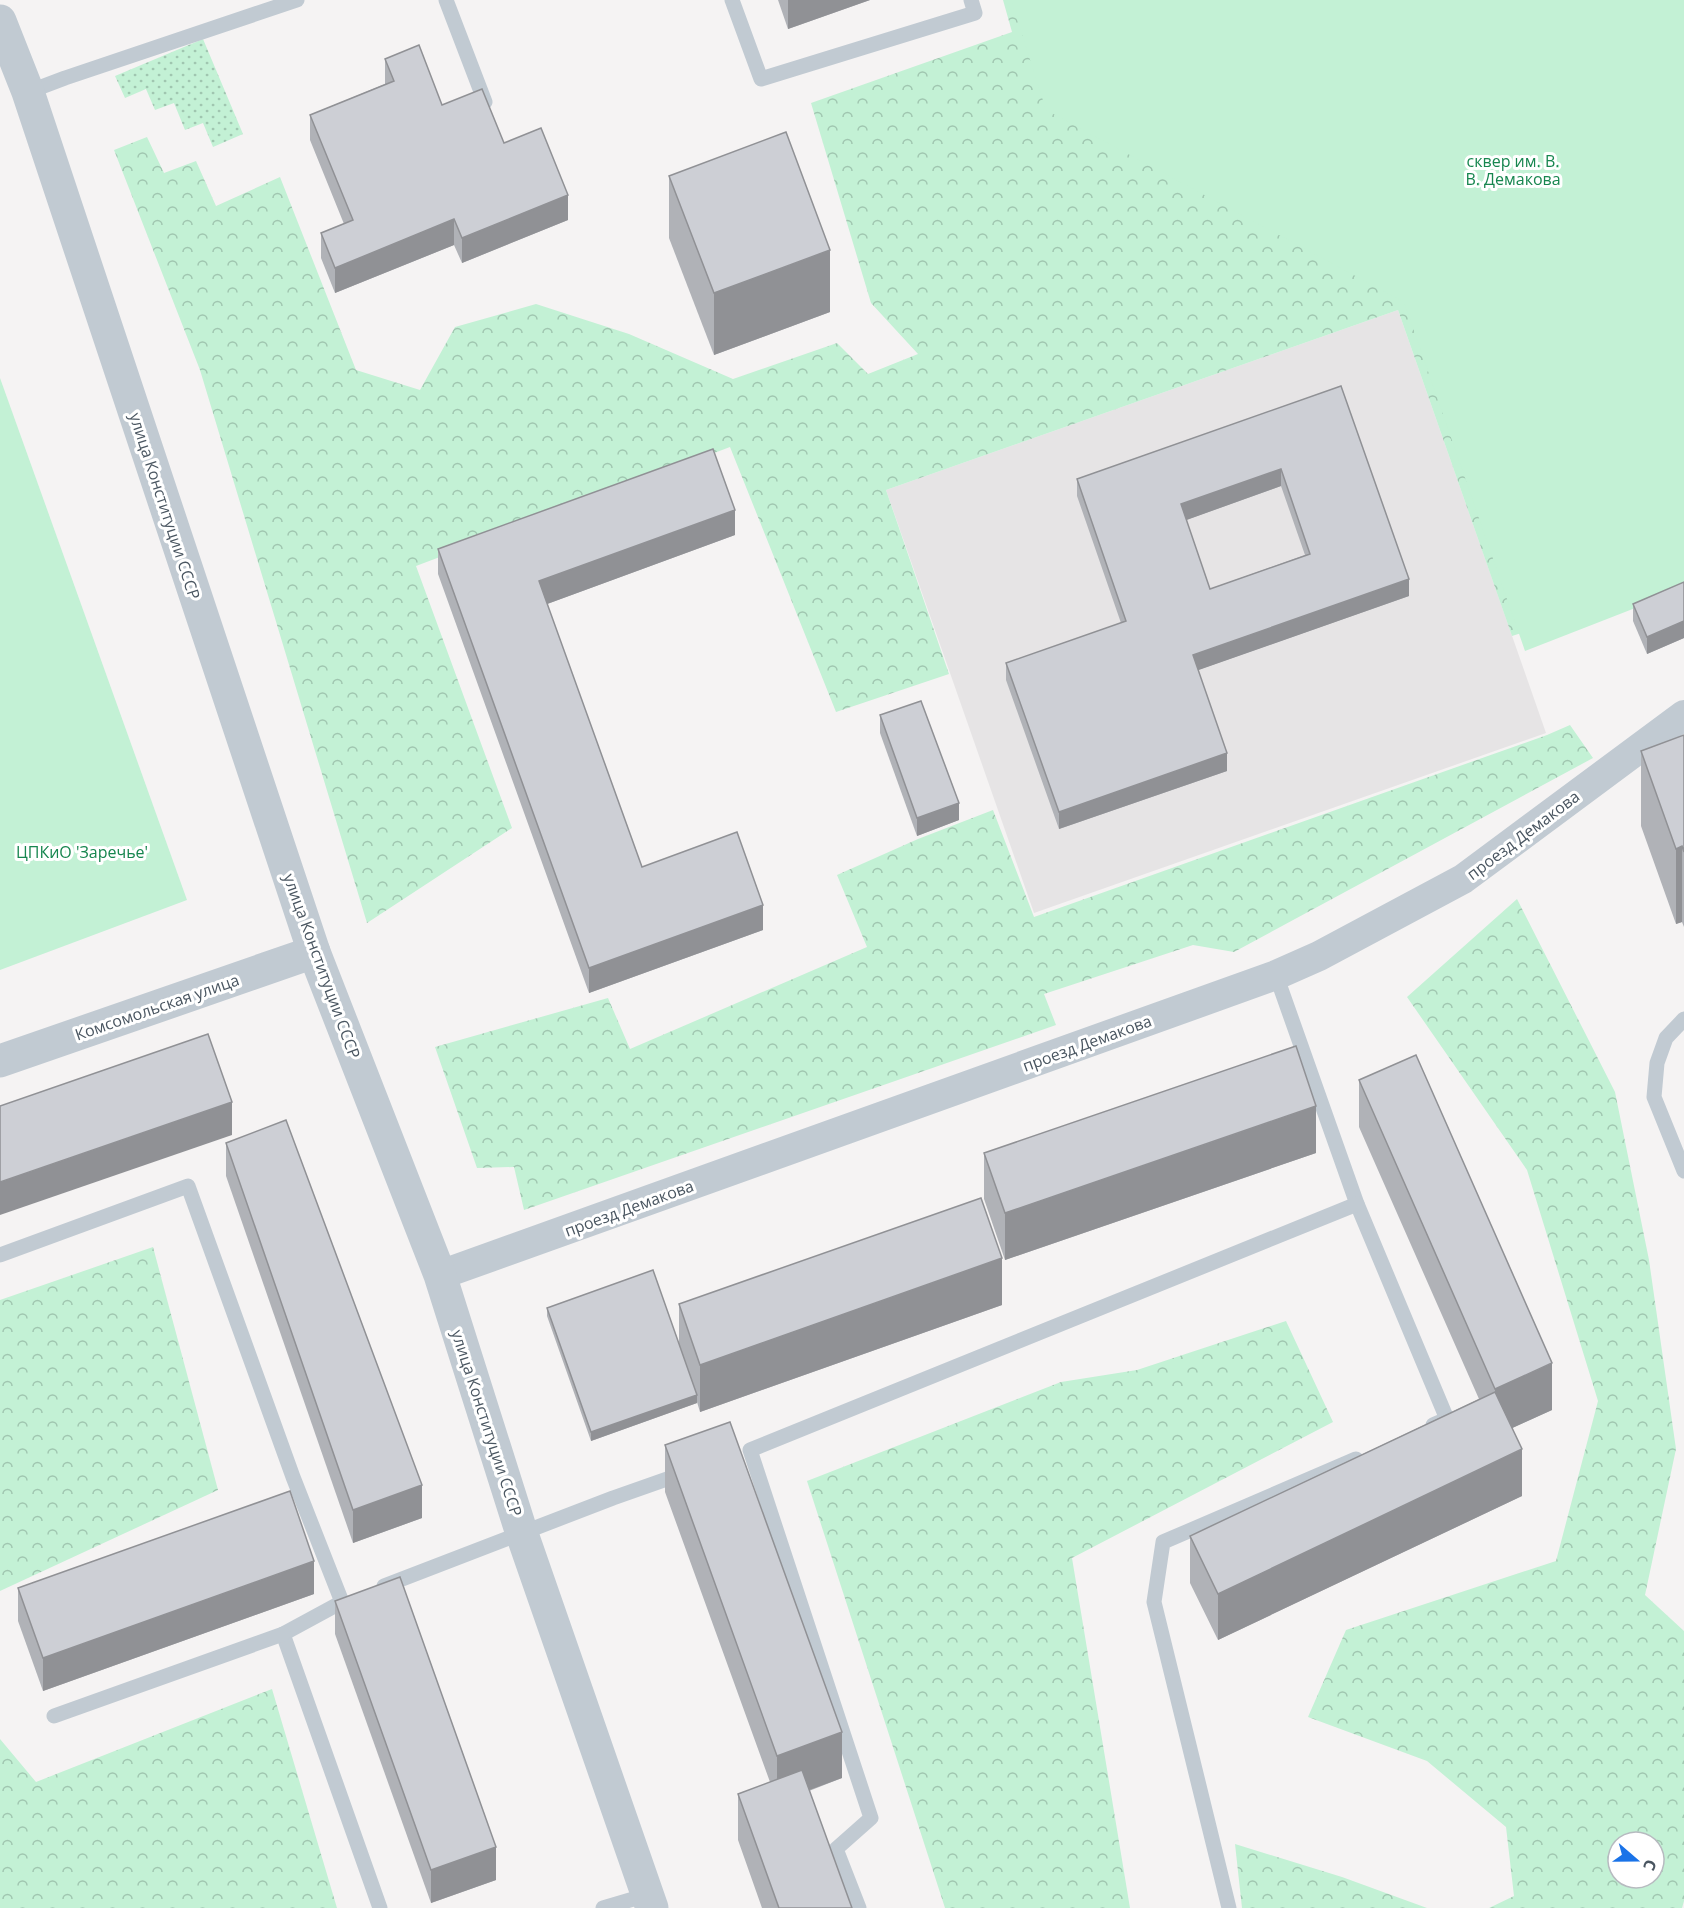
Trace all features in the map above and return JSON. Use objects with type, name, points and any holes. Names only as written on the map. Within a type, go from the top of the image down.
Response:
[{"type":"street","name":"улица Конституции СССР","points":[[0,21],[28,92],[314,952],[440,1275],[522,1534],[649,1902]]},
{"type":"street","name":"проезд Демакова","points":[[440,1275],[1276,975],[1319,956],[1463,879],[1684,715]]},
{"type":"street","name":"Комсомольская улица","points":[[0,1061],[314,952]]},
{"type":"lane","points":[[28,92],[297,0]]},
{"type":"lane","points":[[446,0],[485,102]]},
{"type":"lane","points":[[732,0],[761,79],[975,13],[970,0]]},
{"type":"lane","points":[[1276,975],[1357,1204],[1447,1419],[1414,1433]]},
{"type":"lane","points":[[1684,1019],[1666,1038],[1657,1063],[1654,1097],[1684,1171]]},
{"type":"lane","points":[[0,1255],[188,1186],[293,1477],[347,1600],[283,1634],[54,1716]]},
{"type":"lane","points":[[859,1908],[836,1849],[871,1818],[745,1452],[1357,1204]]},
{"type":"lane","points":[[1229,1908],[1154,1602],[1163,1542],[1371,1452]]},
{"type":"lane","points":[[375,1590],[697,1468]]},
{"type":"lane","points":[[283,1634],[380,1908]]},
{"type":"lane","points":[[603,1908],[649,1902]]},
{"type":"shaded area","points":[[1398,310],[1546,733],[1034,913],[886,490]]},
{"type":"green space","points":[[1003,0],[1684,0],[1684,581],[1512,636],[1398,310],[886,490],[949,674],[836,712],[730,447],[416,566],[512,828],[367,923],[200,370],[114,150],[147,137],[164,173],[196,161],[216,206],[280,177],[356,370],[420,390],[455,327],[536,304],[629,334],[733,379],[837,343],[868,374],[918,354],[871,303],[811,103],[1012,32]]},
{"type":"green space","name":"сквер им. В. В. Демакова","points":[[1011,0],[1684,0],[1684,589],[1525,651],[1404,302],[1046,110]]},
{"type":"green space","points":[[203,39],[243,134],[213,147],[203,123],[185,130],[174,103],[155,110],[146,89],[125,98],[115,76]]},
{"type":"green space","name":"ЦПКиО 'Заречье'","points":[[0,378],[187,900],[0,970]]},
{"type":"green space","points":[[1570,725],[1593,758],[1234,952],[1193,945],[1044,994],[1056,1025],[524,1210],[514,1167],[477,1168],[435,1047],[608,998],[630,1049],[867,947],[837,875],[918,839],[993,810],[1034,917]]},
{"type":"green space","points":[[1517,899],[1615,1092],[1649,1260],[1676,1449],[1645,1595],[1684,1631],[1684,1901],[1682,1908],[1489,1908],[1514,1896],[1506,1827],[1427,1761],[1308,1717],[1346,1630],[1556,1561],[1598,1401],[1527,1170],[1407,997]]},
{"type":"green space","points":[[153,1247],[218,1490],[0,1591],[0,1300]]},
{"type":"green space","points":[[1286,1321],[1333,1422],[1072,1558],[1130,1908],[945,1908],[807,1481],[1061,1382],[1137,1370]]},
{"type":"green space","points":[[272,1689],[337,1908],[0,1908],[0,1739],[36,1782]]},
{"type":"green space","points":[[1235,1844],[1342,1877],[1427,1908],[1242,1908]]},
{"type":"building","points":[[419,45],[442,105],[482,89],[504,143],[541,128],[568,195],[462,238],[454,219],[335,268],[321,233],[353,220],[310,115],[394,81],[385,59]]},
{"type":"building","points":[[786,132],[830,250],[714,293],[669,176]]},
{"type":"building","points":[[1341,386],[1409,579],[1193,655],[1227,753],[1059,812],[1006,663],[1126,621],[1077,479]],"holes":[[[1281,469],[1310,554],[1210,589],[1181,504]]]},
{"type":"building","points":[[713,449],[735,510],[539,581],[642,867],[737,832],[763,905],[589,968],[438,549]]},
{"type":"building","points":[[1684,582],[1684,621],[1647,637],[1633,604]]},
{"type":"building","points":[[921,701],[959,803],[917,818],[880,715]]},
{"type":"building","points":[[1684,735],[1684,852],[1682,846],[1676,849],[1641,751]]},
{"type":"building","points":[[208,1034],[232,1102],[0,1182],[0,1106]]},
{"type":"building","points":[[1296,1046],[1316,1106],[1005,1213],[984,1153]]},
{"type":"building","points":[[1416,1055],[1552,1363],[1495,1389],[1359,1080]]},
{"type":"building","points":[[286,1120],[422,1485],[353,1510],[226,1143]]},
{"type":"building","points":[[981,1198],[1002,1258],[700,1365],[679,1304]]},
{"type":"building","points":[[653,1270],[697,1395],[591,1432],[547,1308]]},
{"type":"building","points":[[1495,1392],[1522,1449],[1218,1594],[1190,1536]]},
{"type":"building","points":[[730,1422],[842,1732],[777,1756],[665,1445]]},
{"type":"building","points":[[290,1491],[314,1561],[43,1658],[18,1588]]},
{"type":"building","points":[[400,1577],[496,1847],[431,1870],[335,1601]]},
{"type":"building","points":[[802,1770],[852,1908],[779,1908],[738,1794]]}]
